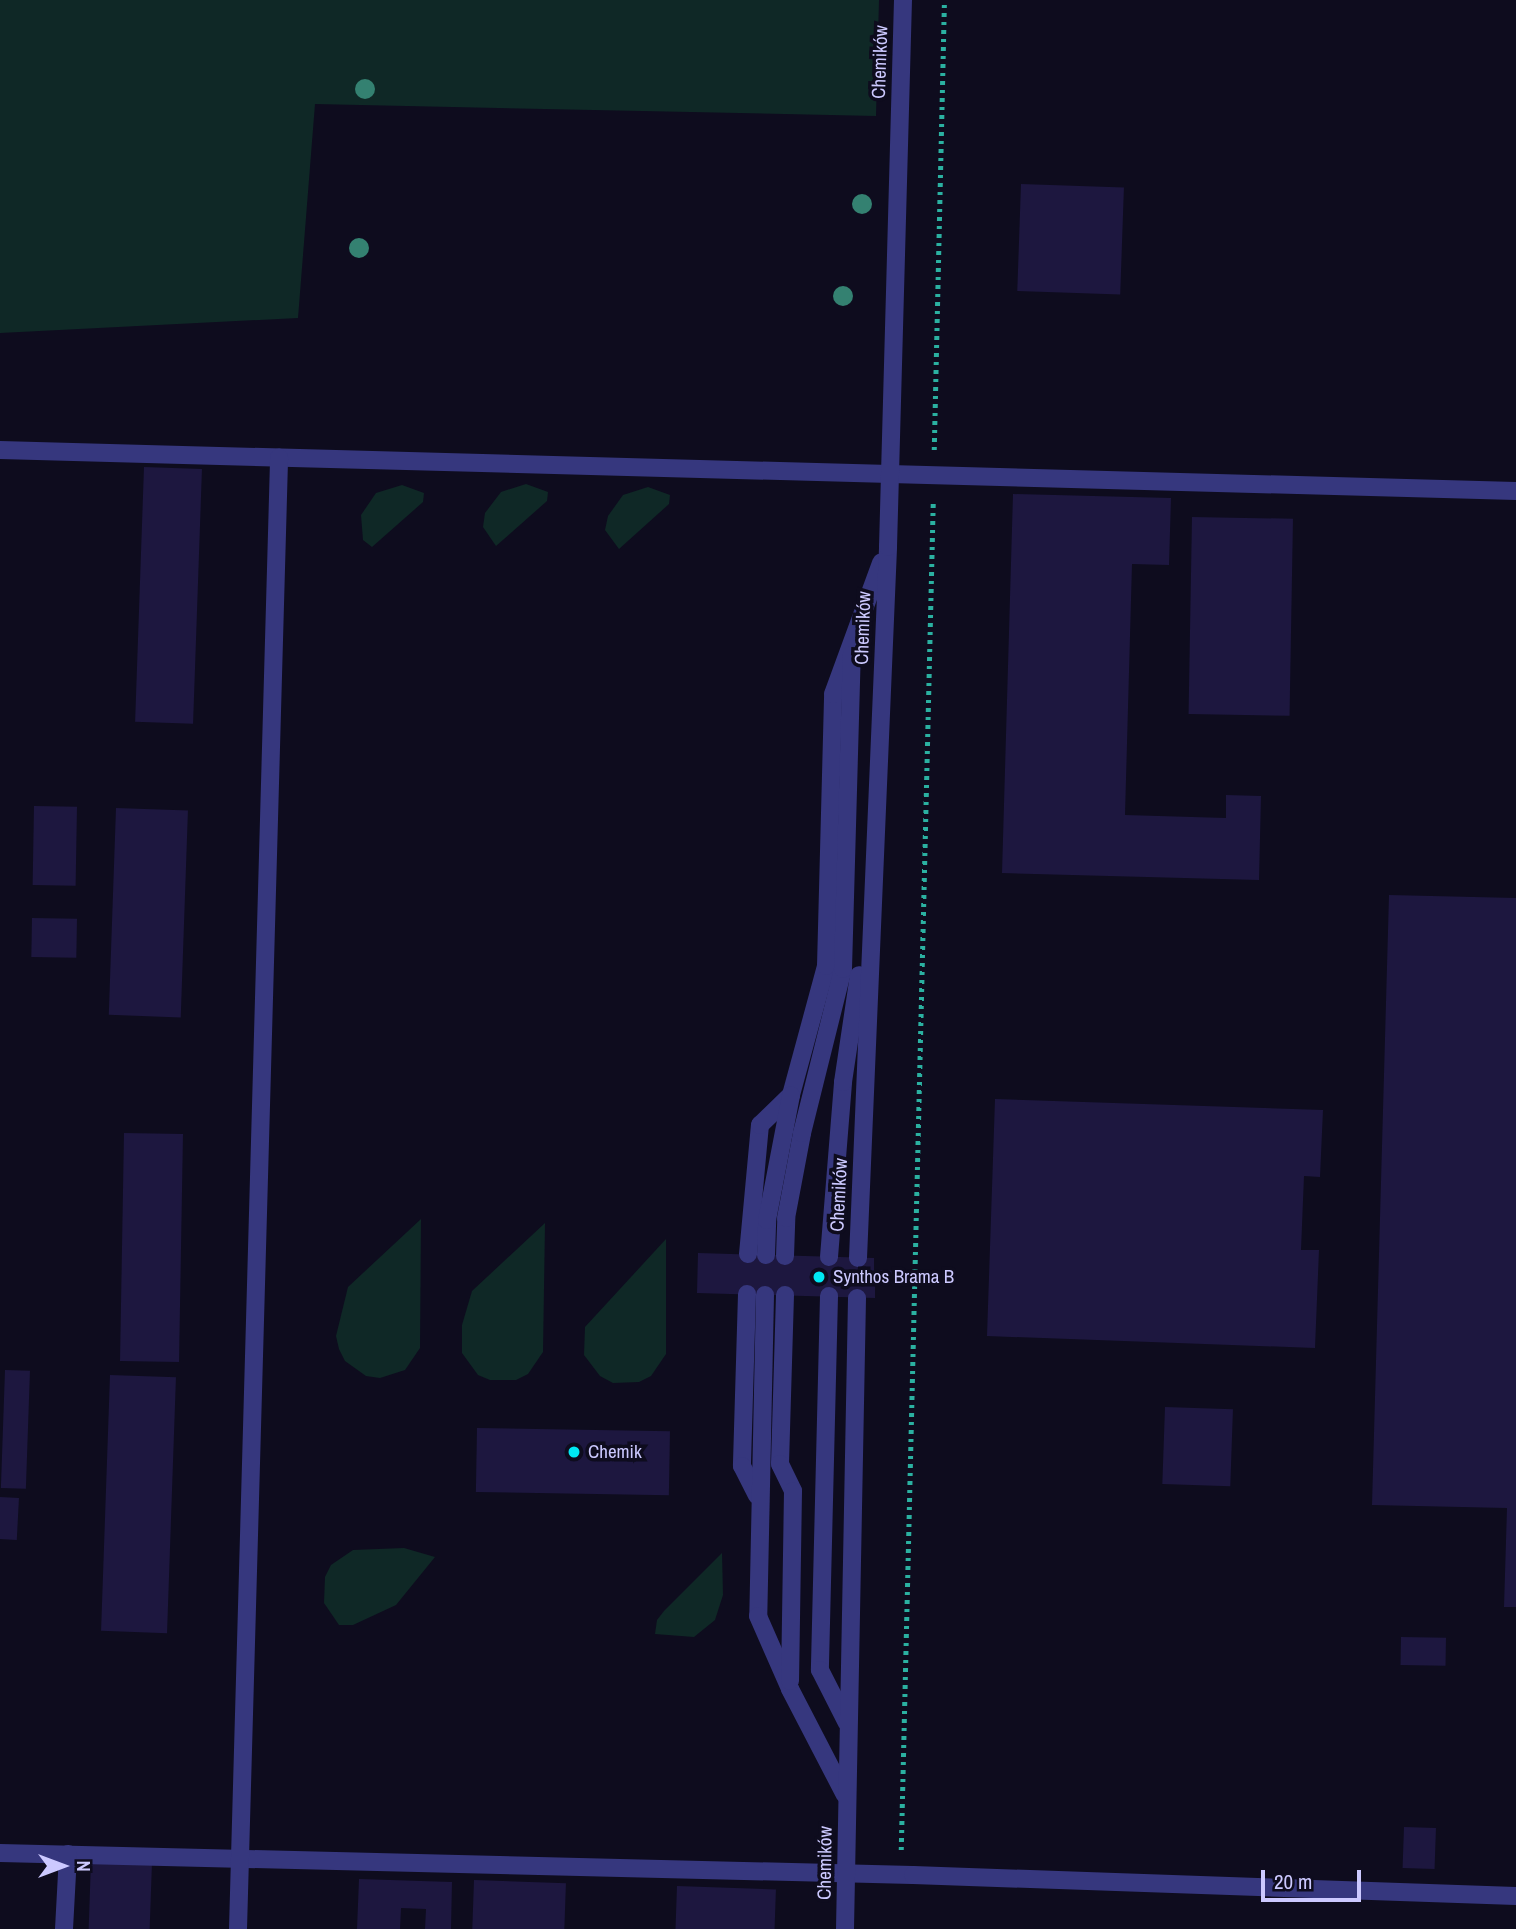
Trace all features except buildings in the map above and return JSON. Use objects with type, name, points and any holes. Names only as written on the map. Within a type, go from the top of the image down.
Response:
[{"type":"lane","name":"Chemików","points":[[858,1258],[888,547],[903,0]]},
{"type":"lane","points":[[0,450],[1516,491]]},
{"type":"lane","points":[[238,1929],[279,458]]},
{"type":"lane","points":[[791,1094],[760,1125],[757,1255],[767,1220],[791,1094],[826,967],[832,694],[888,547]]},
{"type":"lane","points":[[785,1256],[802,1133],[843,969],[852,641]]},
{"type":"lane","points":[[829,1257],[842,1095],[859,983],[870,709],[882,678]]},
{"type":"lane","name":"Chemików","points":[[756,1294],[758,1616],[790,1689],[847,1798]]},
{"type":"lane","points":[[785,1295],[780,1464],[793,1491],[790,1689]]},
{"type":"lane","points":[[829,1296],[820,1670],[849,1727]]},
{"type":"lane","name":"Chemików","points":[[845,1929],[857,1297]]},
{"type":"lane","points":[[0,1853],[900,1875],[1516,1896]]},
{"type":"lane","points":[[64,1929],[68,1854]]},
{"type":"path","points":[[900,1875],[944,0]]},
{"type":"green space","points":[[0,0],[879,0],[876,116],[315,104],[298,318],[0,333]]},
{"type":"green space","points":[[526,484],[548,492],[547,501],[496,546],[483,527],[485,513],[501,492]]},
{"type":"green space","points":[[402,485],[424,493],[423,502],[372,547],[363,540],[361,515],[376,493]]},
{"type":"green space","points":[[648,487],[670,495],[669,504],[619,549],[605,530],[608,516],[623,495]]},
{"type":"green space","points":[[421,1219],[420,1348],[405,1370],[380,1378],[366,1376],[345,1361],[336,1336],[348,1287]]},
{"type":"green space","points":[[545,1223],[543,1352],[528,1374],[516,1380],[490,1380],[478,1375],[462,1353],[462,1325],[472,1291]]},
{"type":"green space","points":[[666,1239],[666,1354],[651,1376],[639,1382],[613,1383],[600,1376],[584,1355],[585,1327]]},
{"type":"green space","points":[[404,1548],[435,1557],[396,1605],[353,1625],[339,1625],[324,1603],[325,1577],[331,1565],[353,1550]]},
{"type":"green space","points":[[722,1553],[723,1595],[715,1620],[694,1637],[655,1634],[657,1620],[664,1611]]},
{"type":"place","name":"Synthos Brama B","points":[[819,1277]]},
{"type":"place","name":"Chemik","points":[[574,1452]]}]
